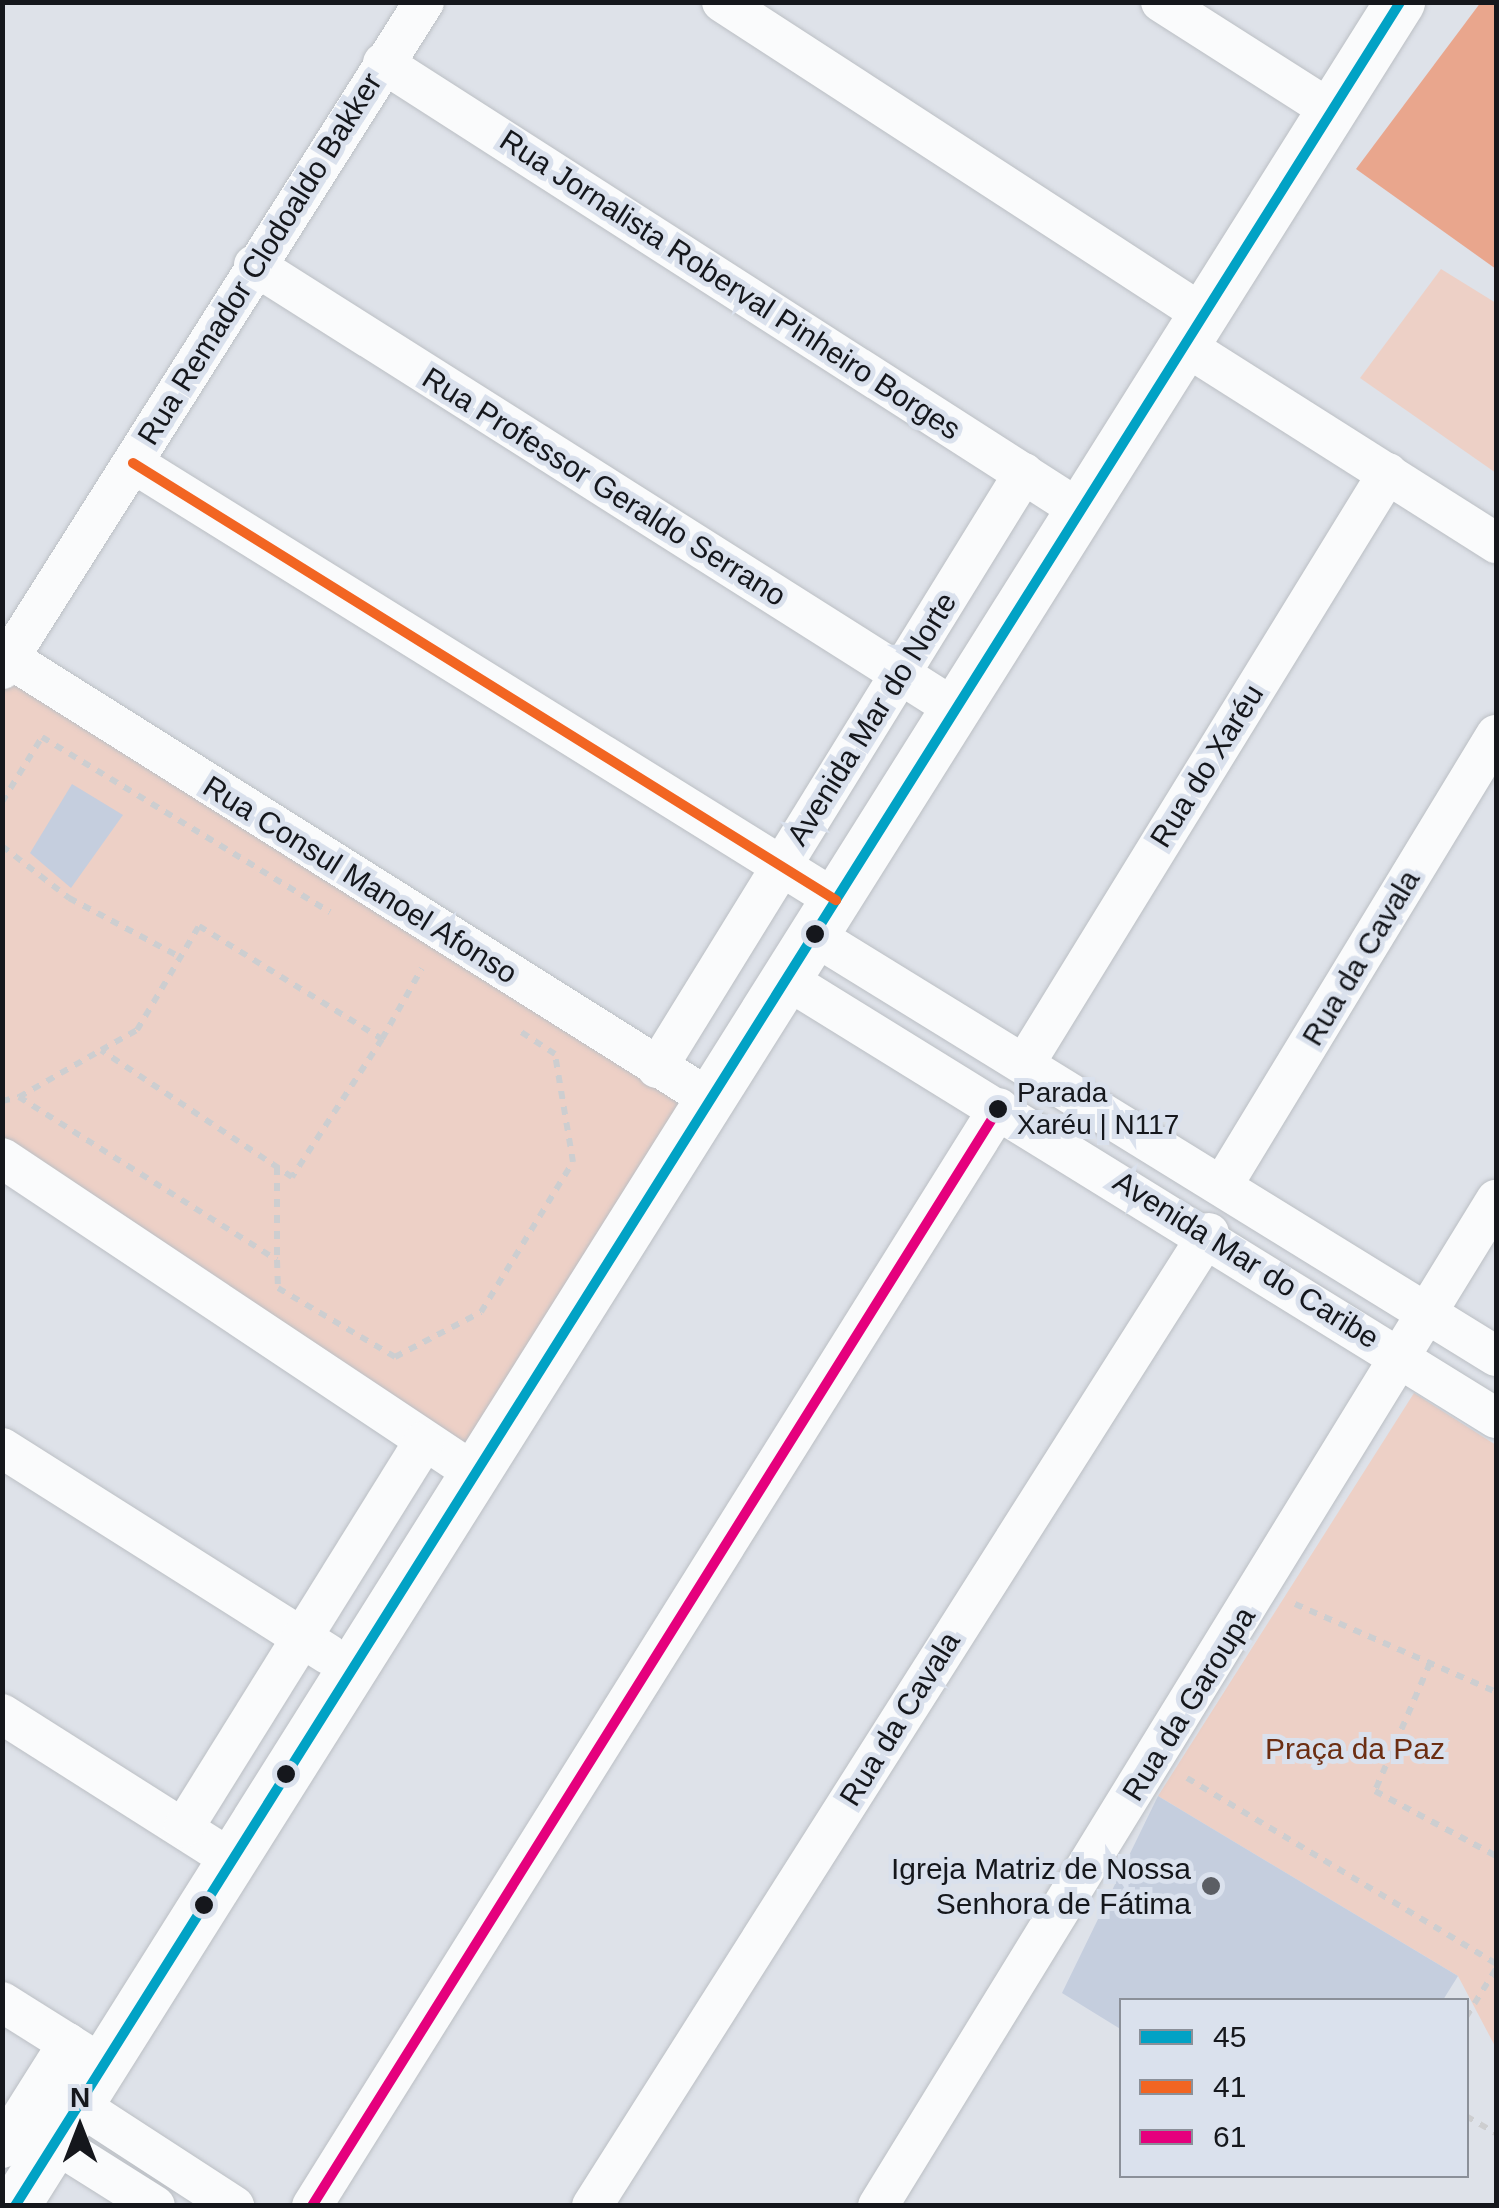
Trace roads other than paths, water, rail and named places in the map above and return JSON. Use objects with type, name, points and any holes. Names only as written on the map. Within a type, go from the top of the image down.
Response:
[{"type":"street","name":"Rua Remador Clodoaldo Bakker","points":[[6,663],[254,265],[424,2]]},
{"type":"street","points":[[722,2],[1194,330],[1388,472],[1496,543]]},
{"type":"street","points":[[1160,2],[1332,111]]},
{"type":"street","points":[[15,2206],[77,2090],[356,1673],[789,981],[1077,508],[1400,2]]},
{"type":"street","name":"Rua Jornalista Roberval Pinheiro Borges","points":[[383,62],[1077,508]]},
{"type":"street","name":"Rua Professor Geraldo Serrano","points":[[254,265],[954,708]]},
{"type":"street","name":"Avenida Mar do Caribe","points":[[132,462],[782,866],[826,918],[1027,1060],[1225,1181],[1496,1356]]},
{"type":"street","name":"Rua do Xaréu","points":[[1027,1060],[1388,472]]},
{"type":"street","name":"Avenida Mar do Norte","points":[[657,1068],[1024,473]]},
{"type":"street","name":"Rua Consul Manoel Afonso","points":[[6,663],[712,1101]]},
{"type":"street","name":"Rua da Cavala","points":[[1225,1181],[1496,735]]},
{"type":"street","name":"Avenida Mar do Caribe","points":[[789,981],[1209,1233],[1496,1418]]},
{"type":"street","points":[[312,2206],[999,1108]]},
{"type":"street","points":[[2,1158],[479,1476]]},
{"type":"street","name":"Rua da Garoupa","points":[[878,2206],[1403,1360],[1496,1200]]},
{"type":"street","name":"Rua da Cavala","points":[[592,2206],[1209,1233]]},
{"type":"street","points":[[184,1827],[424,1442]]},
{"type":"street","points":[[2,1448],[356,1673]]},
{"type":"street","points":[[2,1714],[232,1860]]},
{"type":"street","points":[[2,2002],[77,2090],[155,2206]]},
{"type":"street","points":[[2,2148],[77,2090]]},
{"type":"street","points":[[77,2090],[234,2206]]},
{"type":"place","name":"Parada Xaréu | N117","points":[[998,1109]]},
{"type":"place","name":"Igreja Matriz de Nossa Senhora de Fátima","points":[[1211,1886]]},
{"type":"park label","name":"Praça da Paz","points":[[1355,1749]]}]
